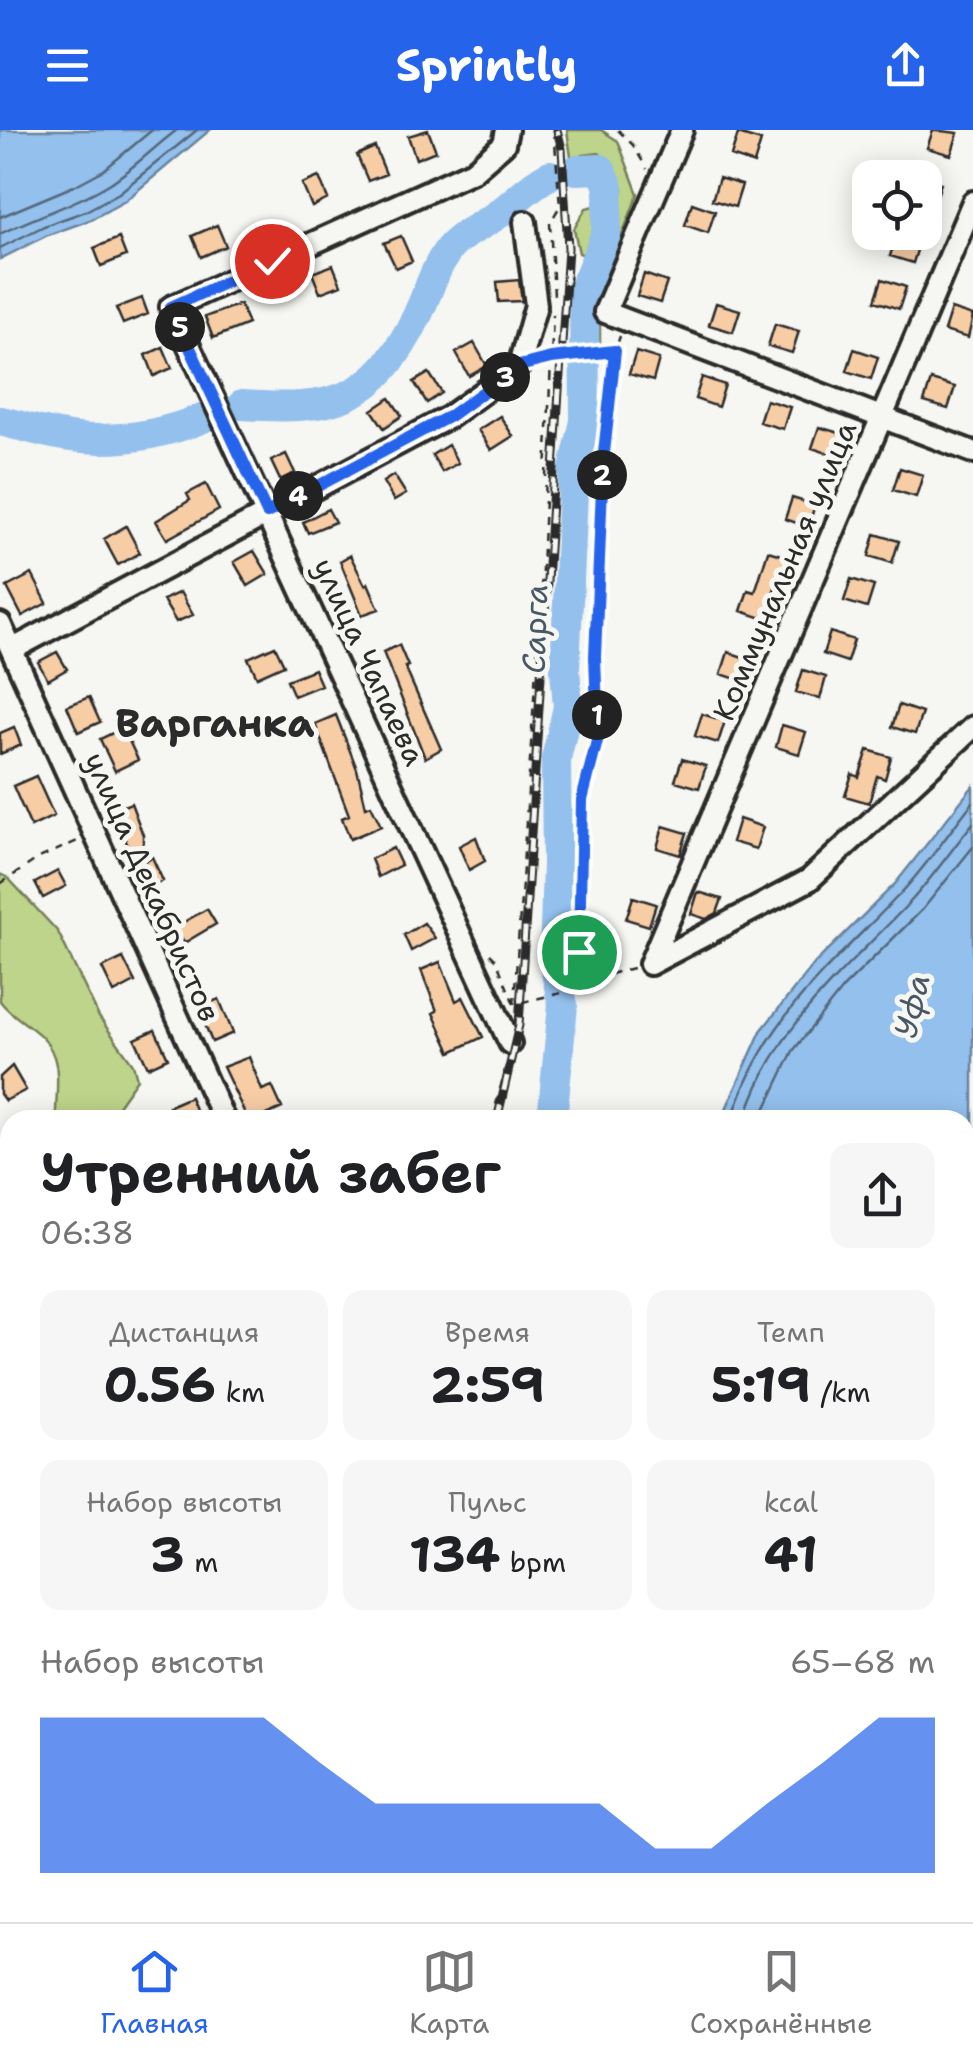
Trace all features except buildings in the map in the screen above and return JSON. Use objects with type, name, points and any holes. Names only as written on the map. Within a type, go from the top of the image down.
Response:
[{"type":"street","points":[[682,130],[605,312],[973,452]]},
{"type":"street","name":"улица Чапаева","points":[[505,137],[473,170],[171,307],[510,1043]]},
{"type":"street","name":"Коммунальная улица","points":[[650,964],[973,202]]},
{"type":"street","points":[[13,649],[450,416],[519,366],[536,305],[525,222]]},
{"type":"street","name":"улица Декабристов","points":[[0,624],[219,1110]]},
{"type":"street","points":[[650,964],[809,880],[973,727]]},
{"type":"path","points":[[514,1004],[540,610],[555,288],[550,223],[560,206],[554,130]]},
{"type":"path","points":[[618,130],[634,145],[658,188]]},
{"type":"path","points":[[586,980],[579,952],[582,800],[598,737],[595,657],[603,462],[615,351],[626,320]]},
{"type":"path","points":[[519,366],[615,351]]},
{"type":"path","points":[[0,884],[39,858],[95,834]]},
{"type":"path","points":[[485,949],[496,960],[514,1004]]},
{"type":"path","points":[[514,1004],[570,992],[586,980],[650,964]]},
{"type":"path","points":[[494,1110],[510,1043]]},
{"type":"green space","points":[[567,130],[601,130],[618,141],[638,194],[600,292],[600,343],[583,349],[576,344],[585,327],[579,312],[580,296],[594,279],[597,264],[596,259],[579,253],[574,229],[586,208],[599,205],[602,200],[600,175],[608,178],[615,198],[620,198],[623,189],[599,153],[571,157]]},
{"type":"green space","points":[[0,874],[58,932],[99,1017],[133,1064],[137,1079],[115,1110],[56,1110],[56,1066],[49,1046],[0,1001]]},
{"type":"water","points":[[0,130],[210,130],[125,201],[0,259]]},
{"type":"water","name":"Уфа","points":[[973,786],[973,1110],[725,1110],[761,1031],[815,963],[895,884]]},
{"type":"waterway","name":"Сарга","points":[[553,1110],[563,1005],[554,963],[556,759],[568,707],[565,669],[574,469],[585,421],[584,288],[606,234],[609,187],[601,169],[576,170]]},
{"type":"waterway","name":"Сарга","points":[[242,405],[301,406],[326,402],[367,384],[401,345],[451,247],[550,175]]},
{"type":"waterway","name":"Сарга","points":[[0,421],[61,436],[104,439],[155,433],[203,418]]},
{"type":"railway","points":[[499,1110],[519,1025],[568,248],[562,149],[557,130]]},
{"type":"district","name":"Варганка","points":[[215,723]]},
{"type":"route","points":[[272,261],[171,307],[267,513],[450,416],[519,366],[615,351],[603,462],[595,657],[598,737],[582,800],[579,952]]}]
